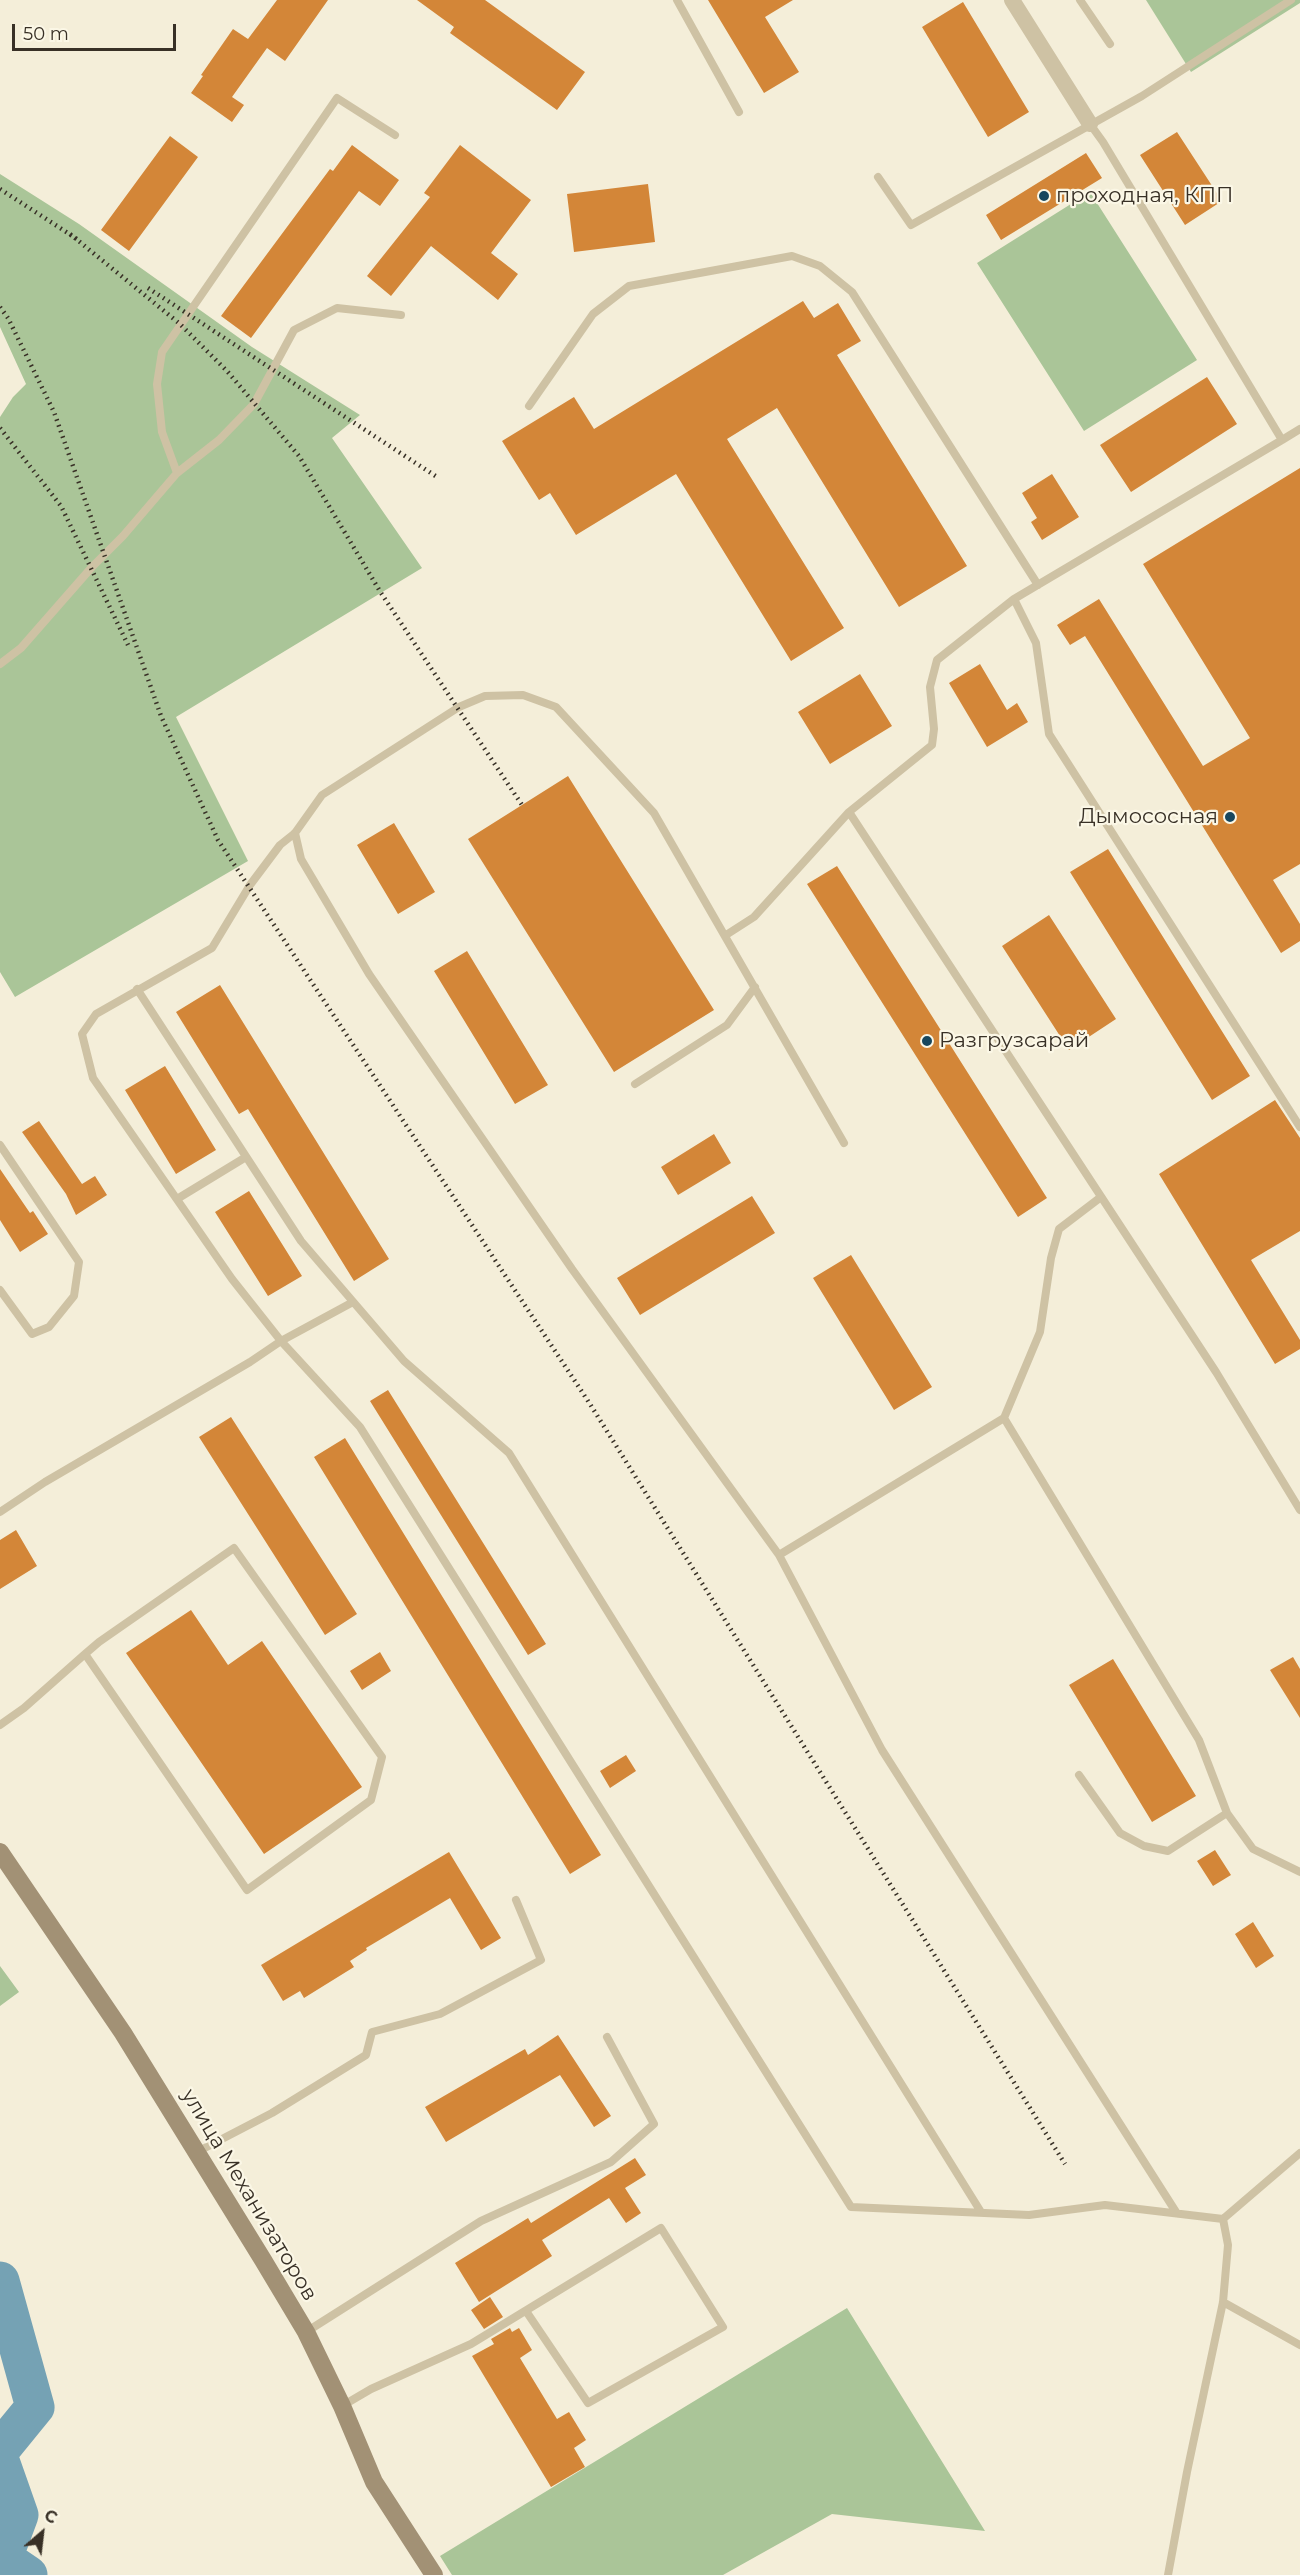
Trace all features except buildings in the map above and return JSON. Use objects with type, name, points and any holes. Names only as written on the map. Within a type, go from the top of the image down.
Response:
[{"type":"street","points":[[1011,0],[1090,124]]},
{"type":"street","name":"улица Механизаторов","points":[[0,1852],[123,2033],[306,2332],[342,2406],[374,2482],[434,2575]]},
{"type":"lane","points":[[677,0],[739,112]]},
{"type":"lane","points":[[1080,0],[1110,44]]},
{"type":"lane","points":[[878,177],[911,225],[1142,96],[1291,0]]},
{"type":"lane","points":[[177,473],[162,432],[157,384],[162,352],[337,98],[395,135]]},
{"type":"lane","points":[[1090,124],[1282,440]]},
{"type":"lane","points":[[529,406],[593,314],[629,286],[792,256],[820,266],[852,292],[1038,585]]},
{"type":"lane","points":[[0,664],[21,648],[177,473],[219,440],[254,404],[294,330],[337,308],[400,315]]},
{"type":"lane","points":[[726,935],[754,917],[849,812],[932,745],[934,729],[930,687],[937,660],[1014,599],[1300,429]]},
{"type":"lane","points":[[1014,599],[1036,643],[1048,734],[1300,1127]]},
{"type":"lane","points":[[844,1143],[654,813],[556,707],[523,695],[484,696],[459,707],[322,795],[295,833],[280,845],[250,885],[212,948],[96,1014],[82,1034],[93,1078],[232,1279],[281,1341],[360,1427],[850,2207],[1029,2215],[1105,2205],[1223,2219],[1300,2153]]},
{"type":"lane","points":[[849,812],[1216,1372],[1300,1510]]},
{"type":"lane","points":[[295,833],[301,859],[369,974],[572,1269],[779,1555],[882,1750],[1176,2212]]},
{"type":"lane","points":[[635,1084],[727,1025],[755,987]]},
{"type":"lane","points":[[137,989],[301,1241],[405,1361],[509,1453],[981,2212]]},
{"type":"lane","points":[[0,1145],[79,1262],[74,1296],[49,1327],[32,1335],[0,1290]]},
{"type":"lane","points":[[177,1199],[246,1157]]},
{"type":"lane","points":[[779,1555],[1004,1418],[1040,1332],[1051,1258],[1059,1229],[1101,1197]]},
{"type":"lane","points":[[0,1512],[45,1482],[250,1362],[281,1341],[353,1302]]},
{"type":"lane","points":[[1004,1418],[1200,1740],[1227,1813],[1253,1849],[1300,1872]]},
{"type":"lane","points":[[0,1725],[24,1708],[85,1654],[234,1548],[382,1757],[371,1800],[247,1890],[85,1654]]},
{"type":"lane","points":[[1079,1775],[1120,1833],[1144,1846],[1168,1851],[1227,1813]]},
{"type":"lane","points":[[196,2152],[272,2113],[366,2055],[372,2032],[440,2014],[542,1960],[516,1900]]},
{"type":"lane","points":[[306,2332],[481,2221],[611,2163],[654,2124],[607,2037]]},
{"type":"lane","points":[[1168,2575],[1223,2302],[1228,2245],[1223,2219]]},
{"type":"lane","points":[[342,2406],[371,2389],[471,2344],[662,2228],[723,2327],[588,2403],[526,2311]]},
{"type":"lane","points":[[1223,2302],[1300,2345]]},
{"type":"green space","points":[[1146,0],[1300,0],[1300,3],[1191,72]]},
{"type":"green space","points":[[0,174],[79,224],[252,347],[360,415],[332,438],[422,568],[176,717],[248,861],[15,997],[0,972],[0,417],[13,397],[26,384],[0,327]]},
{"type":"green space","points":[[1090,192],[1197,360],[1084,431],[977,263]]},
{"type":"green space","points":[[0,1966],[19,1992],[0,2006]]},
{"type":"green space","points":[[847,2308],[985,2531],[832,2514],[723,2575],[452,2575],[440,2556]]},
{"type":"waterway","points":[[0,2281],[35,2407],[0,2450]]},
{"type":"waterway","points":[[0,2461],[19,2515],[3,2558],[28,2575]]},
{"type":"railway","points":[[0,189],[77,239]]},
{"type":"railway","points":[[70,234],[180,324],[227,371],[299,456],[381,593],[522,805]]},
{"type":"railway","points":[[148,288],[437,477]]},
{"type":"railway","points":[[0,307],[8,318],[54,412],[161,716],[218,840],[590,1404],[1065,2164]]},
{"type":"railway","points":[[0,428],[61,506],[128,645]]},
{"type":"place","name":"проходная, КПП","points":[[1044,196]]},
{"type":"place","name":"Дымососная","points":[[1230,817]]},
{"type":"place","name":"Разгрузсарай","points":[[927,1041]]}]
